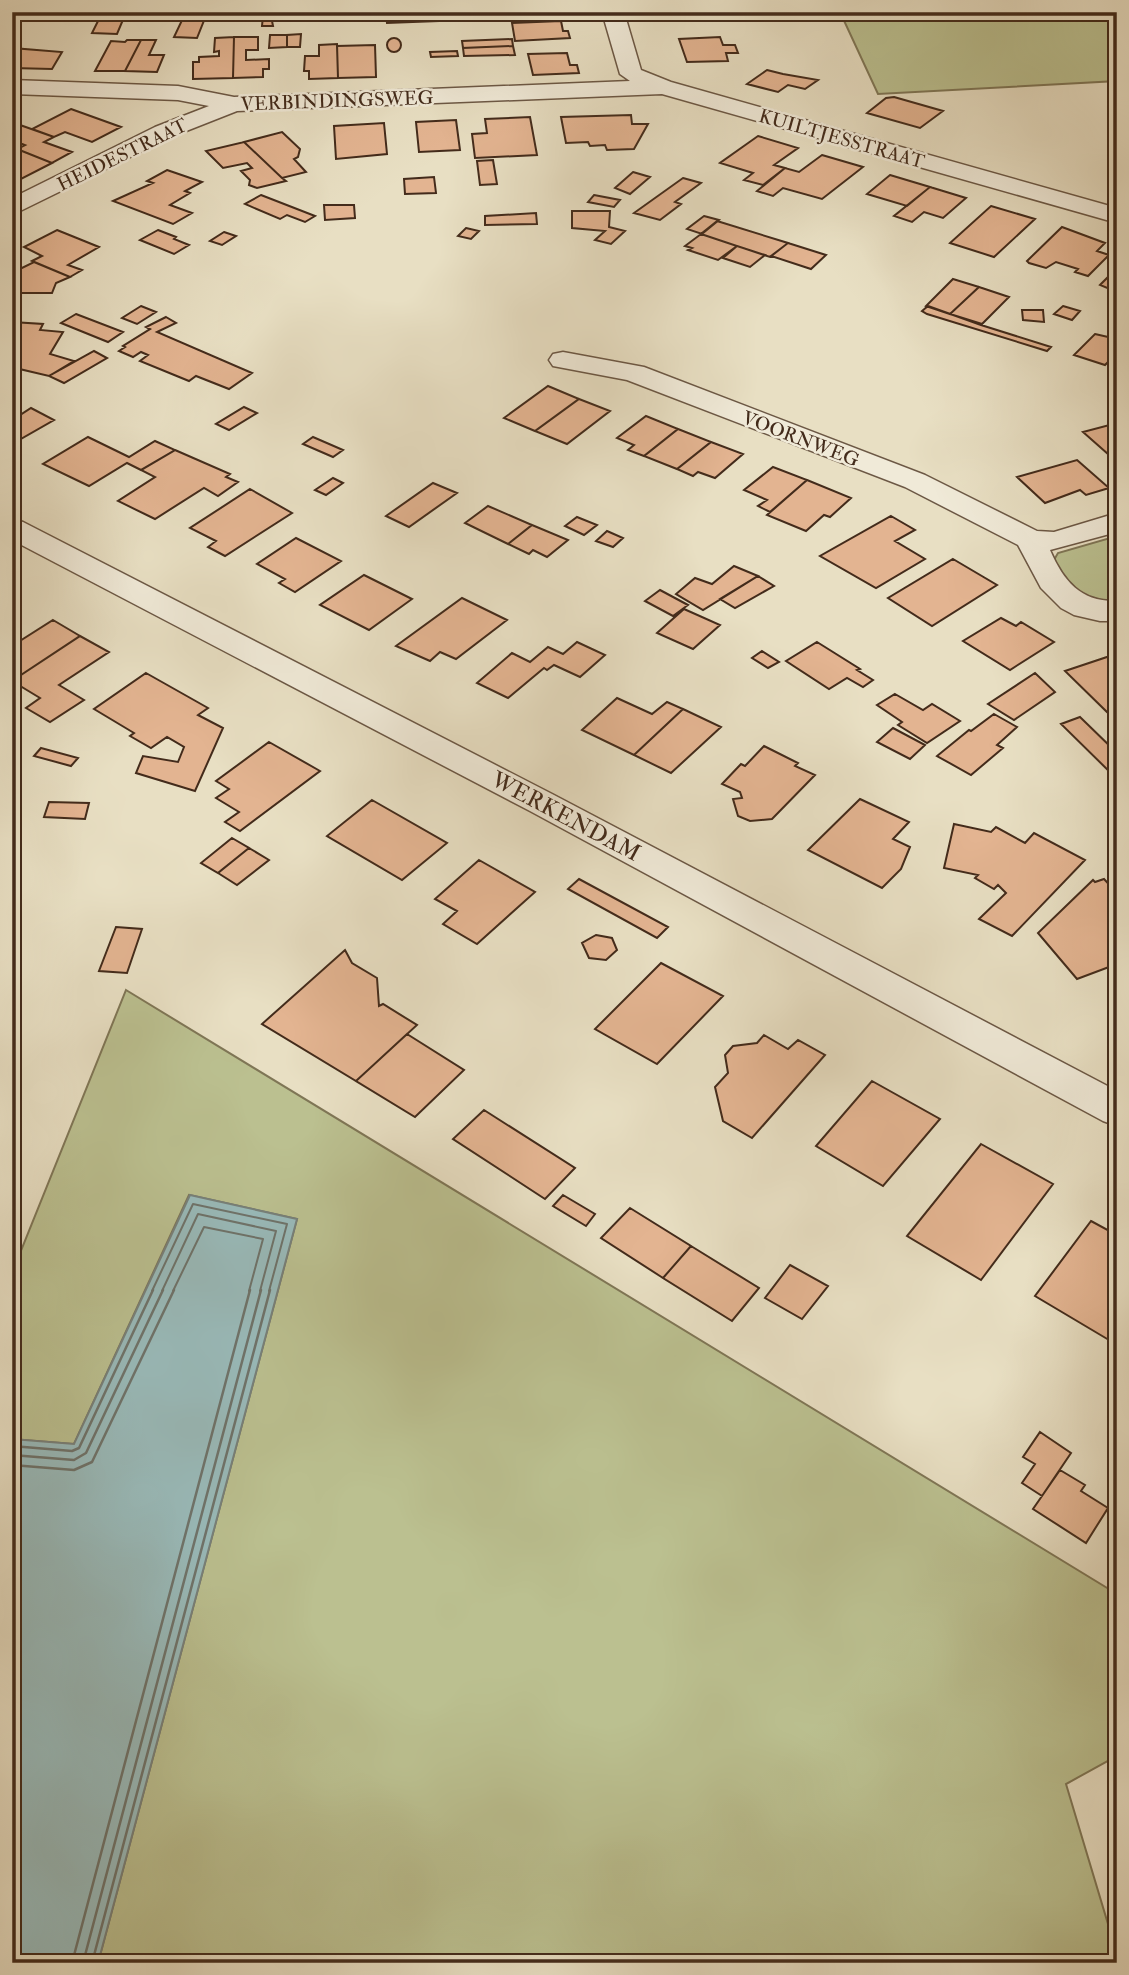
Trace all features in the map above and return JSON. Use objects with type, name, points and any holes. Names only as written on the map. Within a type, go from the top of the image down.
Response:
[{"type":"street","name":"KUILTJESSTRAAT","points":[[613,12],[631,74],[663,87],[1117,216]]},
{"type":"street","name":"VERBINDINGSWEG","points":[[12,87],[178,93],[234,104],[663,87]]},
{"type":"street","name":"HEIDESTRAAT","points":[[12,208],[163,132],[234,104]]},
{"type":"street","name":"VOORNWEG","points":[[563,360],[634,373],[915,481],[1031,540]]},
{"type":"street","points":[[1117,522],[1056,541],[1031,540],[1041,570],[1064,596],[1091,610],[1117,611]]},
{"type":"street","name":"WERKENDAM","points":[[12,528],[542,803],[1117,1110]]},
{"type":"green space","points":[[840,12],[1117,12],[1117,81],[878,94]]},
{"type":"green space","points":[[1117,536],[1117,603],[1086,601],[1051,565],[1058,553]]},
{"type":"green space","points":[[126,990],[1117,1594],[1117,1756],[1066,1784],[1117,1954],[1117,1963],[98,1963],[297,1219],[189,1195],[74,1444],[12,1439],[12,1273]]},
{"type":"water","points":[[190,1195],[297,1219],[98,1963],[12,1963],[12,1439],[74,1444]]},
{"type":"building","points":[[463,12],[465,20],[387,23],[386,14]]},
{"type":"building","points":[[687,12],[723,12],[724,16],[688,17]]},
{"type":"building","points":[[199,13],[207,13],[197,38],[174,37],[184,16],[198,16]]},
{"type":"building","points":[[101,15],[125,15],[117,34],[92,33]]},
{"type":"building","points":[[263,16],[285,16],[285,21],[272,21],[273,26],[262,26]]},
{"type":"building","points":[[561,21],[563,31],[568,31],[570,38],[515,41],[512,23]]},
{"type":"building","points":[[301,34],[300,47],[287,47],[287,35]]},
{"type":"building","points":[[270,35],[287,35],[287,47],[269,48]]},
{"type":"building","points":[[234,37],[233,78],[193,79],[193,62],[199,62],[199,57],[219,56],[219,51],[214,52],[215,38]]},
{"type":"building","points":[[234,37],[258,37],[258,50],[246,50],[246,60],[269,59],[269,69],[263,69],[263,77],[233,78]]},
{"type":"building","points":[[720,37],[723,45],[735,45],[738,53],[726,53],[728,61],[687,62],[679,39]]},
{"type":"building","points":[[394,38],[399,40],[399,50],[394,52],[389,50],[387,45],[389,40]]},
{"type":"building","points":[[512,39],[513,46],[463,48],[462,41]]},
{"type":"building","points":[[12,40],[17,40],[13,48],[62,52],[52,69],[12,68]]},
{"type":"building","points":[[141,40],[125,71],[95,71],[111,41]]},
{"type":"building","points":[[141,40],[156,40],[149,55],[164,55],[157,72],[125,71]]},
{"type":"building","points":[[337,44],[338,78],[309,79],[309,71],[304,71],[305,56],[319,56],[319,45]]},
{"type":"building","points":[[375,45],[376,77],[338,78],[337,46]]},
{"type":"building","points":[[513,46],[515,55],[464,56],[463,48]]},
{"type":"building","points":[[457,51],[458,56],[431,57],[430,52]]},
{"type":"building","points":[[567,53],[570,65],[577,65],[579,73],[533,75],[528,54]]},
{"type":"building","points":[[767,70],[818,80],[805,89],[788,85],[778,92],[747,84]]},
{"type":"building","points":[[894,97],[943,111],[920,128],[867,113],[886,98]]},
{"type":"building","points":[[71,109],[121,127],[92,142],[65,132],[54,137],[32,129]]},
{"type":"building","points":[[631,115],[632,124],[648,124],[634,149],[607,150],[605,145],[590,146],[588,142],[566,143],[561,117]]},
{"type":"building","points":[[530,117],[537,155],[475,158],[472,134],[487,133],[485,119]]},
{"type":"building","points":[[456,120],[460,150],[419,152],[416,122]]},
{"type":"building","points":[[384,123],[387,154],[336,159],[334,126]]},
{"type":"building","points":[[20,125],[54,137],[44,142],[72,152],[52,163],[17,149],[25,145],[12,140],[12,129]]},
{"type":"building","points":[[282,132],[300,149],[298,157],[294,159],[306,172],[282,178],[244,142]]},
{"type":"building","points":[[758,136],[798,148],[774,165],[785,168],[763,185],[744,180],[753,173],[720,163]]},
{"type":"building","points":[[244,142],[286,181],[257,188],[249,185],[250,180],[241,171],[252,168],[247,163],[223,168],[206,151]]},
{"type":"building","points":[[12,147],[52,163],[21,179],[12,176]]},
{"type":"building","points":[[822,155],[863,167],[822,199],[783,188],[773,196],[757,191],[785,168],[799,172]]},
{"type":"building","points":[[493,160],[497,184],[480,185],[477,161]]},
{"type":"building","points":[[167,170],[202,182],[185,191],[190,193],[170,205],[192,213],[173,224],[113,201],[153,183],[147,181]]},
{"type":"building","points":[[633,172],[650,177],[630,194],[615,188]]},
{"type":"building","points":[[890,175],[930,187],[907,206],[867,194]]},
{"type":"building","points":[[434,177],[436,193],[405,194],[404,179]]},
{"type":"building","points":[[683,178],[701,183],[675,202],[681,204],[660,220],[634,213]]},
{"type":"building","points":[[930,187],[966,198],[943,218],[924,212],[912,222],[894,216]]},
{"type":"building","points":[[261,195],[315,216],[305,222],[287,215],[280,219],[245,204]]},
{"type":"building","points":[[594,195],[620,200],[614,207],[588,202]]},
{"type":"building","points":[[324,205],[354,205],[355,218],[325,220]]},
{"type":"building","points":[[991,206],[1035,219],[994,257],[950,243]]},
{"type":"building","points":[[572,211],[610,211],[609,227],[625,231],[611,244],[595,240],[605,231],[572,228]]},
{"type":"building","points":[[536,213],[537,224],[485,225],[485,216]]},
{"type":"building","points":[[704,216],[719,220],[702,234],[687,229]]},
{"type":"building","points":[[717,221],[788,243],[770,257],[701,234]]},
{"type":"building","points":[[1062,227],[1105,243],[1097,251],[1109,255],[1088,276],[1075,272],[1078,269],[1056,262],[1046,268],[1027,261]]},
{"type":"building","points":[[466,228],[479,231],[471,239],[458,236]]},
{"type":"building","points":[[57,230],[99,247],[68,265],[82,270],[70,277],[32,261],[42,256],[24,247]]},
{"type":"building","points":[[158,230],[189,245],[174,254],[140,240]]},
{"type":"building","points":[[224,232],[236,236],[222,245],[210,241]]},
{"type":"building","points":[[701,234],[737,246],[718,260],[688,250],[692,248],[685,246]]},
{"type":"building","points":[[788,243],[826,255],[811,269],[771,256]]},
{"type":"building","points":[[737,246],[765,255],[750,267],[723,258]]},
{"type":"building","points":[[34,262],[70,277],[56,283],[52,293],[12,293],[12,268],[22,268]]},
{"type":"building","points":[[1117,268],[1117,292],[1100,285]]},
{"type":"building","points":[[953,279],[979,287],[950,314],[926,306]]},
{"type":"building","points":[[979,287],[1009,297],[982,324],[950,314]]},
{"type":"building","points":[[141,306],[156,312],[137,324],[122,318]]},
{"type":"building","points":[[928,306],[1051,347],[1047,351],[927,314],[922,311]]},
{"type":"building","points":[[1063,306],[1080,311],[1072,320],[1054,314]]},
{"type":"building","points":[[1022,310],[1043,310],[1044,322],[1023,320]]},
{"type":"building","points":[[76,314],[123,332],[108,342],[61,323]]},
{"type":"building","points":[[166,317],[176,323],[157,332],[252,373],[229,389],[196,376],[189,381],[140,361],[148,355],[141,352],[133,357],[119,351],[150,329],[146,327]]},
{"type":"building","points":[[12,322],[43,324],[40,330],[63,332],[50,354],[74,361],[49,376],[15,368],[12,373]]},
{"type":"building","points":[[1095,334],[1117,339],[1117,353],[1105,365],[1074,355]]},
{"type":"building","points":[[94,351],[107,358],[64,383],[49,376]]},
{"type":"building","points":[[548,386],[579,399],[535,431],[504,418]]},
{"type":"building","points":[[579,399],[610,411],[567,444],[535,431]]},
{"type":"building","points":[[244,407],[257,413],[229,430],[216,424]]},
{"type":"building","points":[[31,408],[54,420],[12,444],[12,411],[20,415]]},
{"type":"building","points":[[646,416],[678,429],[644,456],[628,450],[634,445],[617,438]]},
{"type":"building","points":[[1117,423],[1117,462],[1083,432]]},
{"type":"building","points":[[678,429],[711,442],[677,469],[644,456]]},
{"type":"building","points":[[88,437],[129,457],[155,441],[175,450],[141,470],[127,463],[89,486],[43,464]]},
{"type":"building","points":[[313,437],[343,450],[333,457],[303,444]]},
{"type":"building","points":[[711,442],[743,454],[715,478],[698,472],[693,476],[677,469]]},
{"type":"building","points":[[175,450],[230,474],[226,477],[238,482],[218,496],[204,488],[155,519],[118,501],[155,477],[141,470]]},
{"type":"building","points":[[1077,460],[1109,488],[1086,495],[1080,490],[1045,503],[1017,477]]},
{"type":"building","points":[[773,467],[807,480],[770,512],[758,506],[767,500],[744,490]]},
{"type":"building","points":[[333,478],[343,483],[326,495],[315,490]]},
{"type":"building","points":[[807,480],[851,498],[830,517],[824,515],[806,531],[767,515]]},
{"type":"building","points":[[433,483],[457,493],[409,527],[386,516]]},
{"type":"building","points":[[250,489],[292,513],[225,556],[208,547],[216,541],[190,528]]},
{"type":"building","points":[[488,506],[532,525],[508,544],[465,523]]},
{"type":"building","points":[[891,516],[915,530],[895,541],[925,559],[876,588],[820,556]]},
{"type":"building","points":[[577,517],[597,525],[584,535],[565,526]]},
{"type":"building","points":[[532,525],[568,540],[547,557],[533,550],[529,554],[508,544]]},
{"type":"building","points":[[607,531],[623,538],[613,547],[596,541]]},
{"type":"building","points":[[296,538],[341,561],[295,592],[279,583],[285,579],[257,564]]},
{"type":"building","points":[[953,559],[997,585],[932,626],[888,598]]},
{"type":"building","points":[[734,566],[758,576],[703,610],[676,594],[695,578],[712,584]]},
{"type":"building","points":[[364,575],[412,599],[369,630],[320,605]]},
{"type":"building","points":[[758,576],[774,586],[735,608],[720,599]]},
{"type":"building","points":[[660,590],[688,605],[673,616],[645,601]]},
{"type":"building","points":[[462,598],[507,620],[456,659],[440,652],[430,661],[396,646]]},
{"type":"building","points":[[684,609],[720,625],[693,649],[657,633]]},
{"type":"building","points":[[1001,618],[1016,626],[1021,622],[1054,642],[1010,670],[963,641]]},
{"type":"building","points":[[53,620],[80,636],[12,681],[12,646]]},
{"type":"building","points":[[80,636],[109,652],[59,685],[84,700],[50,722],[26,708],[40,698],[12,681]]},
{"type":"building","points":[[577,642],[605,655],[580,677],[554,665],[547,670],[544,668],[508,698],[477,683],[512,653],[530,662],[548,647],[563,654]]},
{"type":"building","points":[[817,642],[873,680],[863,687],[847,678],[829,689],[786,661]]},
{"type":"building","points":[[762,651],[779,662],[768,668],[752,658]]},
{"type":"building","points":[[1113,655],[1117,659],[1117,709],[1107,712],[1065,671]]},
{"type":"building","points":[[146,673],[208,708],[198,715],[223,728],[195,791],[136,773],[143,756],[178,762],[184,747],[167,737],[151,748],[130,736],[134,733],[94,709]]},
{"type":"building","points":[[1035,673],[1055,692],[1014,720],[988,704]]},
{"type":"building","points":[[895,694],[923,710],[932,704],[960,721],[927,743],[898,725],[902,722],[877,705]]},
{"type":"building","points":[[617,698],[652,714],[667,702],[683,709],[634,755],[582,730]]},
{"type":"building","points":[[683,709],[721,727],[671,773],[634,755]]},
{"type":"building","points":[[994,714],[1017,727],[997,745],[1003,748],[971,775],[937,756],[969,730]]},
{"type":"building","points":[[1080,717],[1117,753],[1117,779],[1061,724]]},
{"type":"building","points":[[893,728],[925,745],[910,759],[877,742]]},
{"type":"building","points":[[269,742],[320,771],[240,831],[225,822],[239,812],[216,798],[229,789],[216,781]]},
{"type":"building","points":[[764,746],[815,775],[772,819],[750,821],[738,816],[733,799],[742,798],[740,792],[722,784]]},
{"type":"building","points":[[41,748],[78,758],[71,766],[34,756]]},
{"type":"building","points":[[860,799],[909,822],[893,839],[910,847],[901,869],[882,888],[808,850]]},
{"type":"building","points":[[372,800],[447,843],[402,880],[327,836]]},
{"type":"building","points":[[49,802],[89,803],[85,819],[44,817]]},
{"type":"building","points":[[954,824],[991,832],[996,827],[1025,843],[1034,833],[1085,860],[1012,936],[979,919],[1006,893],[998,885],[994,889],[975,878],[978,875],[944,868]]},
{"type":"building","points":[[232,838],[249,848],[218,873],[201,863]]},
{"type":"building","points":[[249,848],[269,860],[237,885],[218,873]]},
{"type":"building","points":[[479,860],[535,892],[477,944],[443,924],[457,911],[435,899]]},
{"type":"building","points":[[579,879],[668,927],[657,938],[568,889]]},
{"type":"building","points":[[1104,879],[1117,893],[1117,964],[1077,979],[1038,933],[1093,880],[1095,882]]},
{"type":"building","points":[[116,927],[142,929],[127,973],[99,971]]},
{"type":"building","points":[[596,935],[612,938],[617,950],[606,960],[589,958],[582,943]]},
{"type":"building","points":[[345,950],[352,963],[377,978],[379,1006],[383,1004],[417,1025],[356,1081],[262,1024]]},
{"type":"building","points":[[661,963],[723,996],[657,1064],[595,1029]]},
{"type":"building","points":[[407,1034],[464,1070],[415,1117],[356,1081]]},
{"type":"building","points":[[764,1035],[788,1049],[798,1040],[825,1055],[752,1138],[723,1121],[715,1087],[728,1073],[725,1055],[733,1046],[757,1043]]},
{"type":"building","points":[[872,1081],[940,1119],[883,1186],[816,1146]]},
{"type":"building","points":[[484,1110],[575,1168],[545,1199],[453,1139]]},
{"type":"building","points":[[981,1144],[1053,1184],[981,1280],[907,1236]]},
{"type":"building","points":[[563,1195],[595,1214],[586,1226],[553,1206]]},
{"type":"building","points":[[630,1208],[691,1246],[663,1278],[601,1238]]},
{"type":"building","points":[[1091,1221],[1117,1235],[1117,1338],[1114,1343],[1035,1296]]},
{"type":"building","points":[[691,1246],[759,1288],[732,1321],[663,1278]]},
{"type":"building","points":[[790,1265],[828,1286],[802,1319],[765,1298]]},
{"type":"building","points":[[1040,1432],[1071,1453],[1042,1496],[1022,1483],[1035,1464],[1023,1457]]},
{"type":"building","points":[[1060,1470],[1085,1485],[1081,1491],[1108,1508],[1086,1543],[1033,1509]]}]
